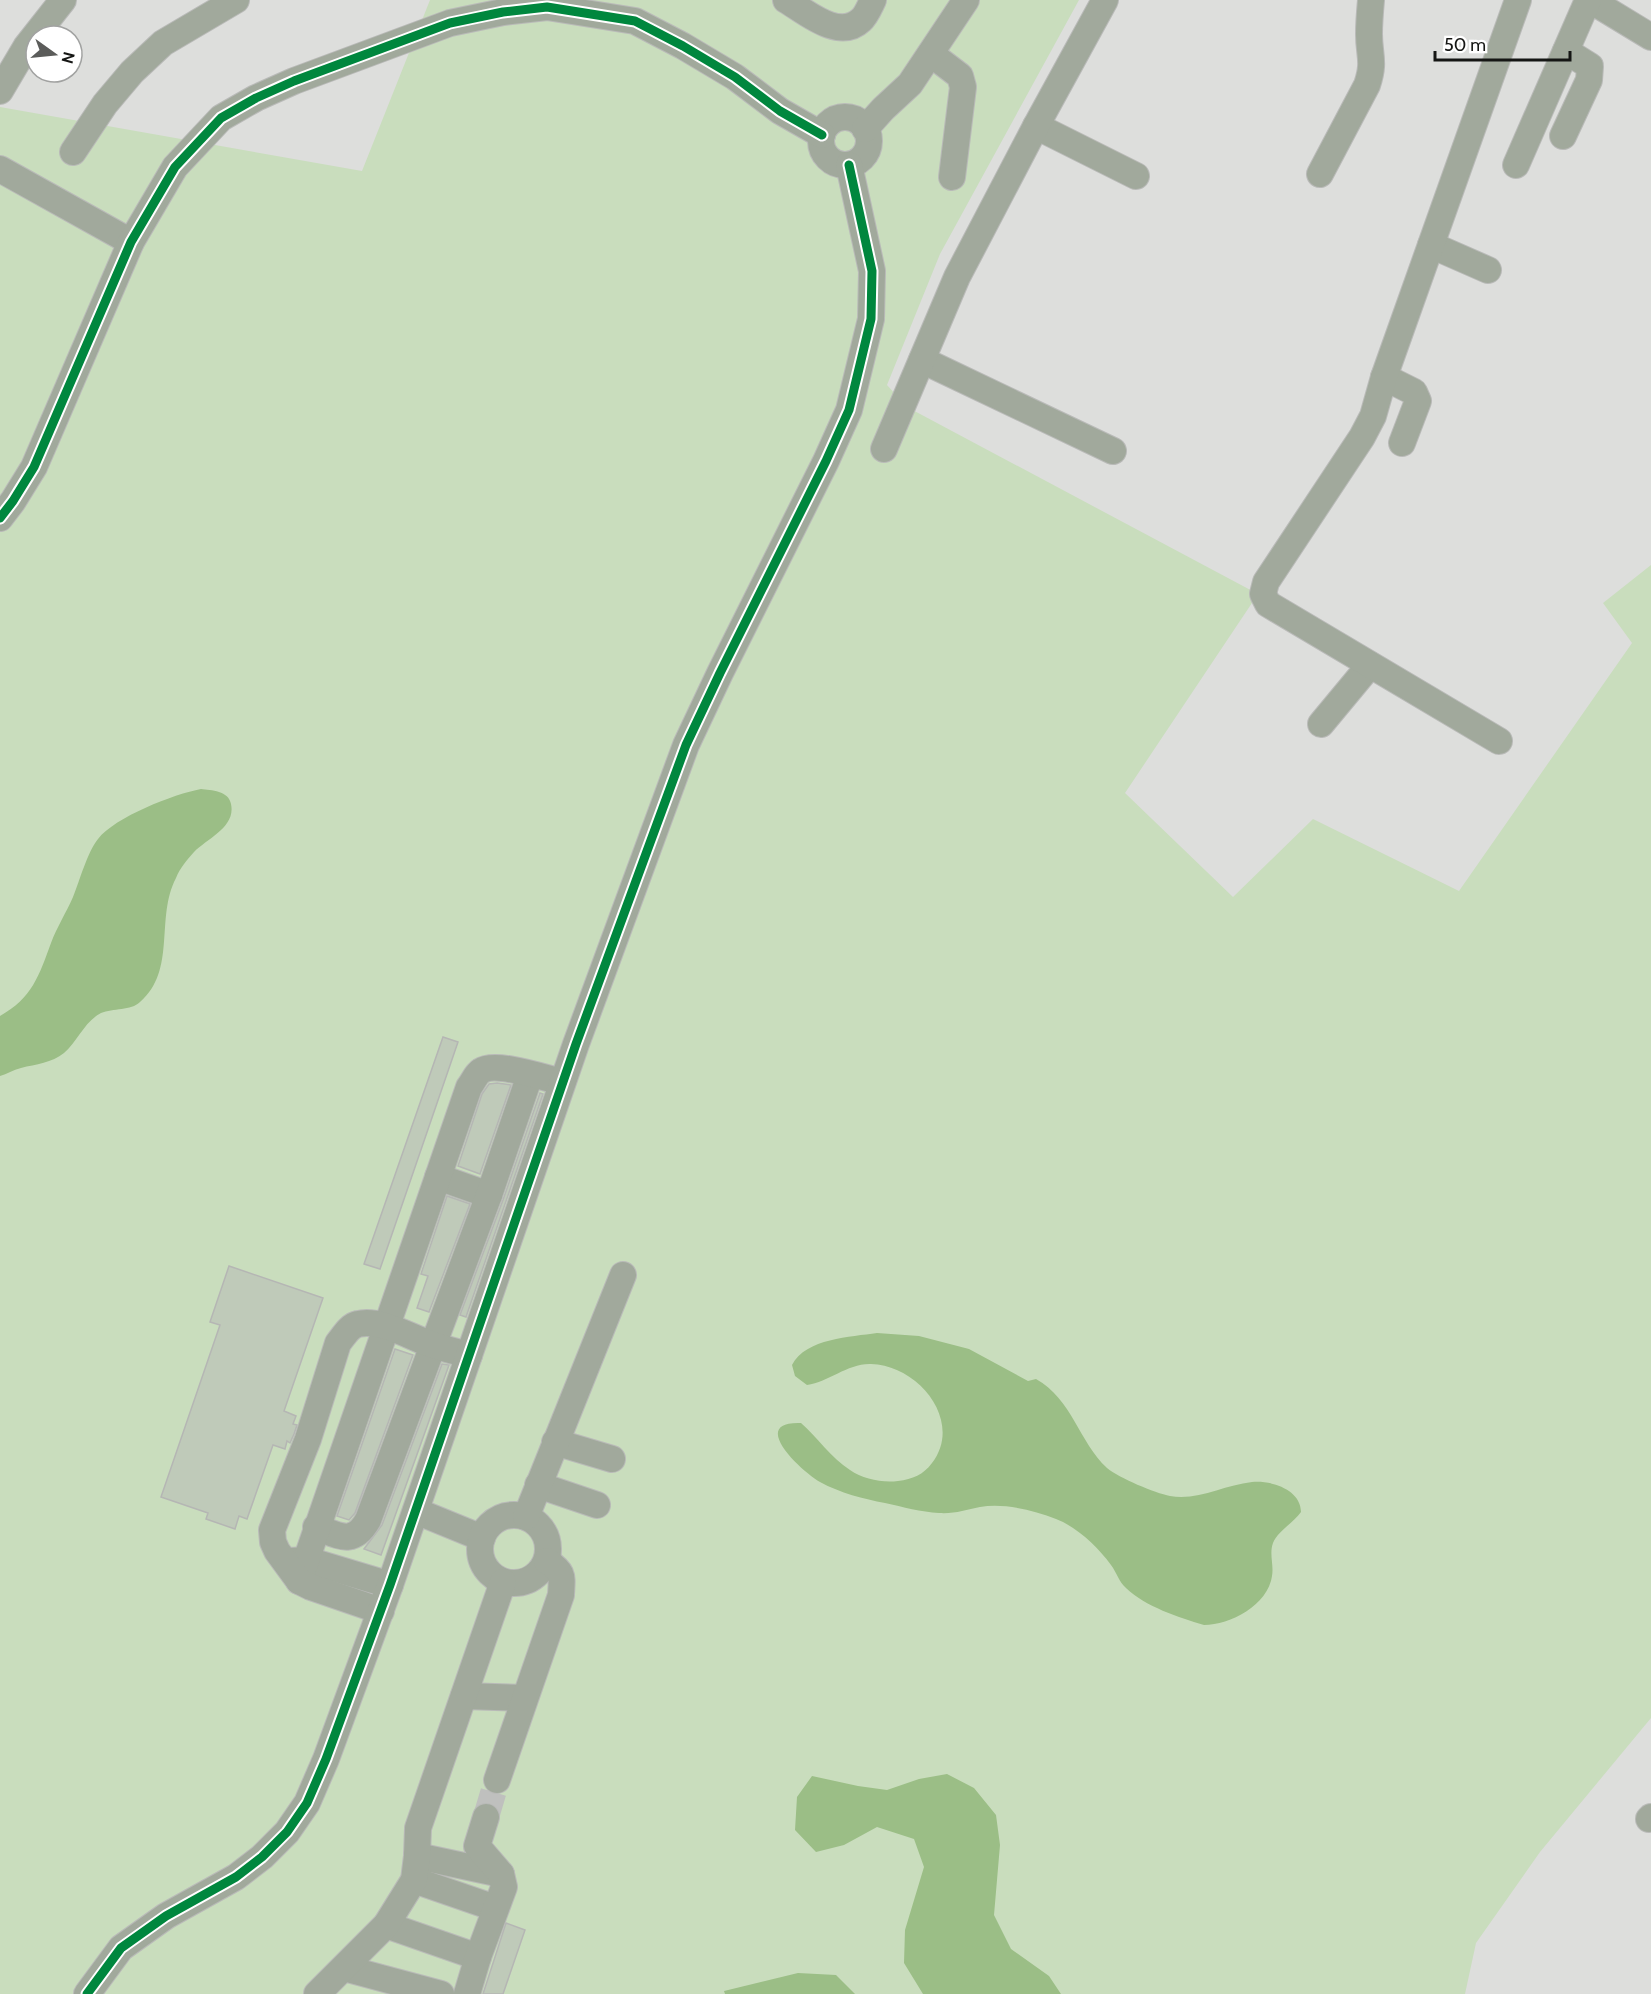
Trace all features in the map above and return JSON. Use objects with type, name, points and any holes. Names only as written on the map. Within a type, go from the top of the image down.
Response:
[{"type":"street","points":[[0,91],[26,46],[63,0]]},
{"type":"street","points":[[73,152],[105,104],[132,72],[200,10],[236,0]]},
{"type":"street","points":[[786,0],[833,27],[848,27],[862,20],[873,0]]},
{"type":"street","points":[[866,129],[883,109],[910,84],[966,0]]},
{"type":"street","points":[[884,449],[957,277],[1036,126],[1106,0]]},
{"type":"street","points":[[1320,174],[1367,85],[1371,72],[1372,54],[1369,37],[1371,0]]},
{"type":"street","points":[[1499,741],[1268,604],[1263,594],[1266,582],[1362,437],[1372,416],[1518,0]]},
{"type":"street","points":[[1516,165],[1589,0],[1651,37]]},
{"type":"street","points":[[0,518],[34,467],[131,242],[175,167],[221,118],[256,98],[294,81],[450,24],[503,12],[547,6],[576,6],[635,21],[683,46],[735,76],[780,111],[822,135]]},
{"type":"street","points":[[1563,136],[1589,80],[1590,66],[1566,51]]},
{"type":"street","points":[[931,54],[960,76],[963,87],[952,177]]},
{"type":"street","points":[[846,117],[860,123],[866,129],[867,152],[856,163],[840,165],[827,157],[823,151],[822,135],[831,122],[846,117]]},
{"type":"street","points":[[1036,126],[1136,176]]},
{"type":"street","points":[[87,1994],[121,1948],[166,1916],[236,1877],[262,1857],[287,1832],[307,1803],[326,1759],[416,1511],[562,1082],[686,745],[849,410],[871,319],[872,271],[849,165]]},
{"type":"street","points":[[0,169],[131,242]]},
{"type":"street","points":[[1431,245],[1488,270]]},
{"type":"street","points":[[922,360],[1113,451]]},
{"type":"street","points":[[1384,377],[1414,392],[1418,401],[1402,443]]},
{"type":"street","points":[[1321,724],[1370,665]]},
{"type":"street","points":[[296,1567],[316,1527],[470,1087],[479,1072],[487,1068],[504,1068],[562,1082]]},
{"type":"street","points":[[316,1527],[342,1536],[353,1537],[361,1532],[388,1469],[434,1345],[530,1075]]},
{"type":"street","points":[[438,1177],[489,1195]]},
{"type":"street","points":[[526,1517],[623,1275]]},
{"type":"street","points":[[381,1611],[311,1587],[273,1542],[272,1530],[308,1439],[338,1343],[346,1332],[356,1324],[387,1326],[469,1356]]},
{"type":"street","points":[[308,1439],[343,1450]]},
{"type":"street","points":[[555,1442],[612,1459]]},
{"type":"street","points":[[538,1485],[597,1505]]},
{"type":"street","points":[[416,1511],[482,1538]]},
{"type":"street","points":[[508,1515],[526,1517],[541,1527],[548,1543],[547,1561],[537,1575],[520,1583],[503,1582],[488,1572],[481,1556],[482,1538],[492,1523],[508,1515]]},
{"type":"street","points":[[497,1780],[561,1595],[562,1575],[559,1569],[547,1561]]},
{"type":"street","points":[[296,1567],[390,1585]]},
{"type":"street","points":[[317,1994],[351,1978],[386,1925],[416,1868],[418,1828],[503,1582]]},
{"type":"street","points":[[464,1696],[524,1698]]},
{"type":"street","points":[[467,1994],[504,1887],[501,1874],[477,1846],[486,1817]]},
{"type":"street","points":[[416,1868],[501,1874]]},
{"type":"street","points":[[416,1868],[495,1908]]},
{"type":"street","points":[[386,1925],[478,1957]]},
{"type":"street","points":[[351,1978],[441,1994]]},
{"type":"shaded area","points":[[430,0],[1079,0],[940,254],[887,385],[907,407],[1258,594],[1125,793],[1233,897],[1313,819],[1459,891],[1632,643],[1603,603],[1651,565],[1651,1718],[1540,1852],[1476,1943],[1465,1994],[0,1994],[0,107],[362,171]]},
{"type":"shaded area","points":[[201,789],[227,796],[231,804],[231,812],[225,826],[194,852],[178,874],[170,894],[162,959],[151,989],[136,1005],[106,1011],[95,1017],[69,1048],[59,1056],[0,1076],[0,1016],[20,1002],[33,985],[73,897],[87,859],[98,839],[131,815],[176,796]]},
{"type":"shaded area","points":[[877,1333],[919,1336],[969,1349],[1028,1381],[1036,1379],[1048,1388],[1067,1409],[1097,1458],[1107,1468],[1147,1488],[1180,1497],[1201,1495],[1259,1482],[1275,1485],[1290,1492],[1300,1504],[1301,1512],[1273,1543],[1272,1576],[1263,1596],[1256,1604],[1236,1617],[1204,1625],[1163,1611],[1134,1595],[1124,1586],[1100,1551],[1079,1532],[1056,1519],[1028,1510],[999,1506],[950,1513],[919,1510],[852,1495],[812,1477],[783,1448],[779,1430],[786,1425],[801,1423],[843,1465],[861,1476],[879,1481],[898,1481],[917,1476],[932,1463],[940,1447],[943,1430],[939,1413],[931,1398],[905,1374],[888,1367],[863,1364],[807,1385],[795,1376],[792,1365],[808,1349],[830,1340]]},
{"type":"shaded area","points":[[947,1774],[974,1788],[996,1815],[1000,1845],[994,1915],[1011,1949],[1049,1976],[1061,1994],[923,1994],[904,1963],[905,1930],[924,1867],[914,1839],[877,1827],[844,1845],[816,1852],[795,1830],[797,1797],[812,1776],[887,1790],[919,1779]]},
{"type":"shaded area","points":[[798,1973],[836,1975],[855,1994],[725,1994],[724,1991]]},
{"type":"building","points":[[443,1037],[458,1042],[380,1269],[364,1264]]},
{"type":"building","points":[[489,1084],[511,1085],[480,1174],[458,1166],[482,1094]]},
{"type":"building","points":[[540,1093],[543,1094],[466,1317],[460,1315],[503,1200]]},
{"type":"building","points":[[447,1196],[470,1204],[429,1312],[417,1308],[428,1276],[421,1274]]},
{"type":"building","points":[[229,1266],[323,1298],[284,1411],[296,1416],[293,1424],[297,1425],[294,1434],[290,1443],[287,1441],[285,1449],[273,1445],[247,1519],[239,1516],[235,1529],[206,1519],[208,1513],[161,1497],[220,1325],[210,1322]]},
{"type":"building","points":[[395,1349],[413,1355],[355,1513],[349,1520],[337,1516]]},
{"type":"building","points":[[442,1364],[449,1365],[381,1555],[364,1549],[382,1525]]},
{"type":"building","points":[[506,1923],[525,1930],[503,1994],[483,1994]]},
{"type":"tunnel","points":[[486,1817],[497,1780]]},
{"type":"cycle path","points":[[0,518],[34,467],[131,242],[175,167],[221,118],[256,98],[294,81],[450,23],[503,12],[547,7],[635,21],[735,77],[780,111],[822,135]]},
{"type":"cycle path","points":[[87,1994],[121,1948],[166,1916],[236,1877],[262,1857],[287,1832],[307,1803],[326,1759],[390,1585],[576,1044],[686,745],[849,410],[871,319],[872,271],[849,165]]}]
